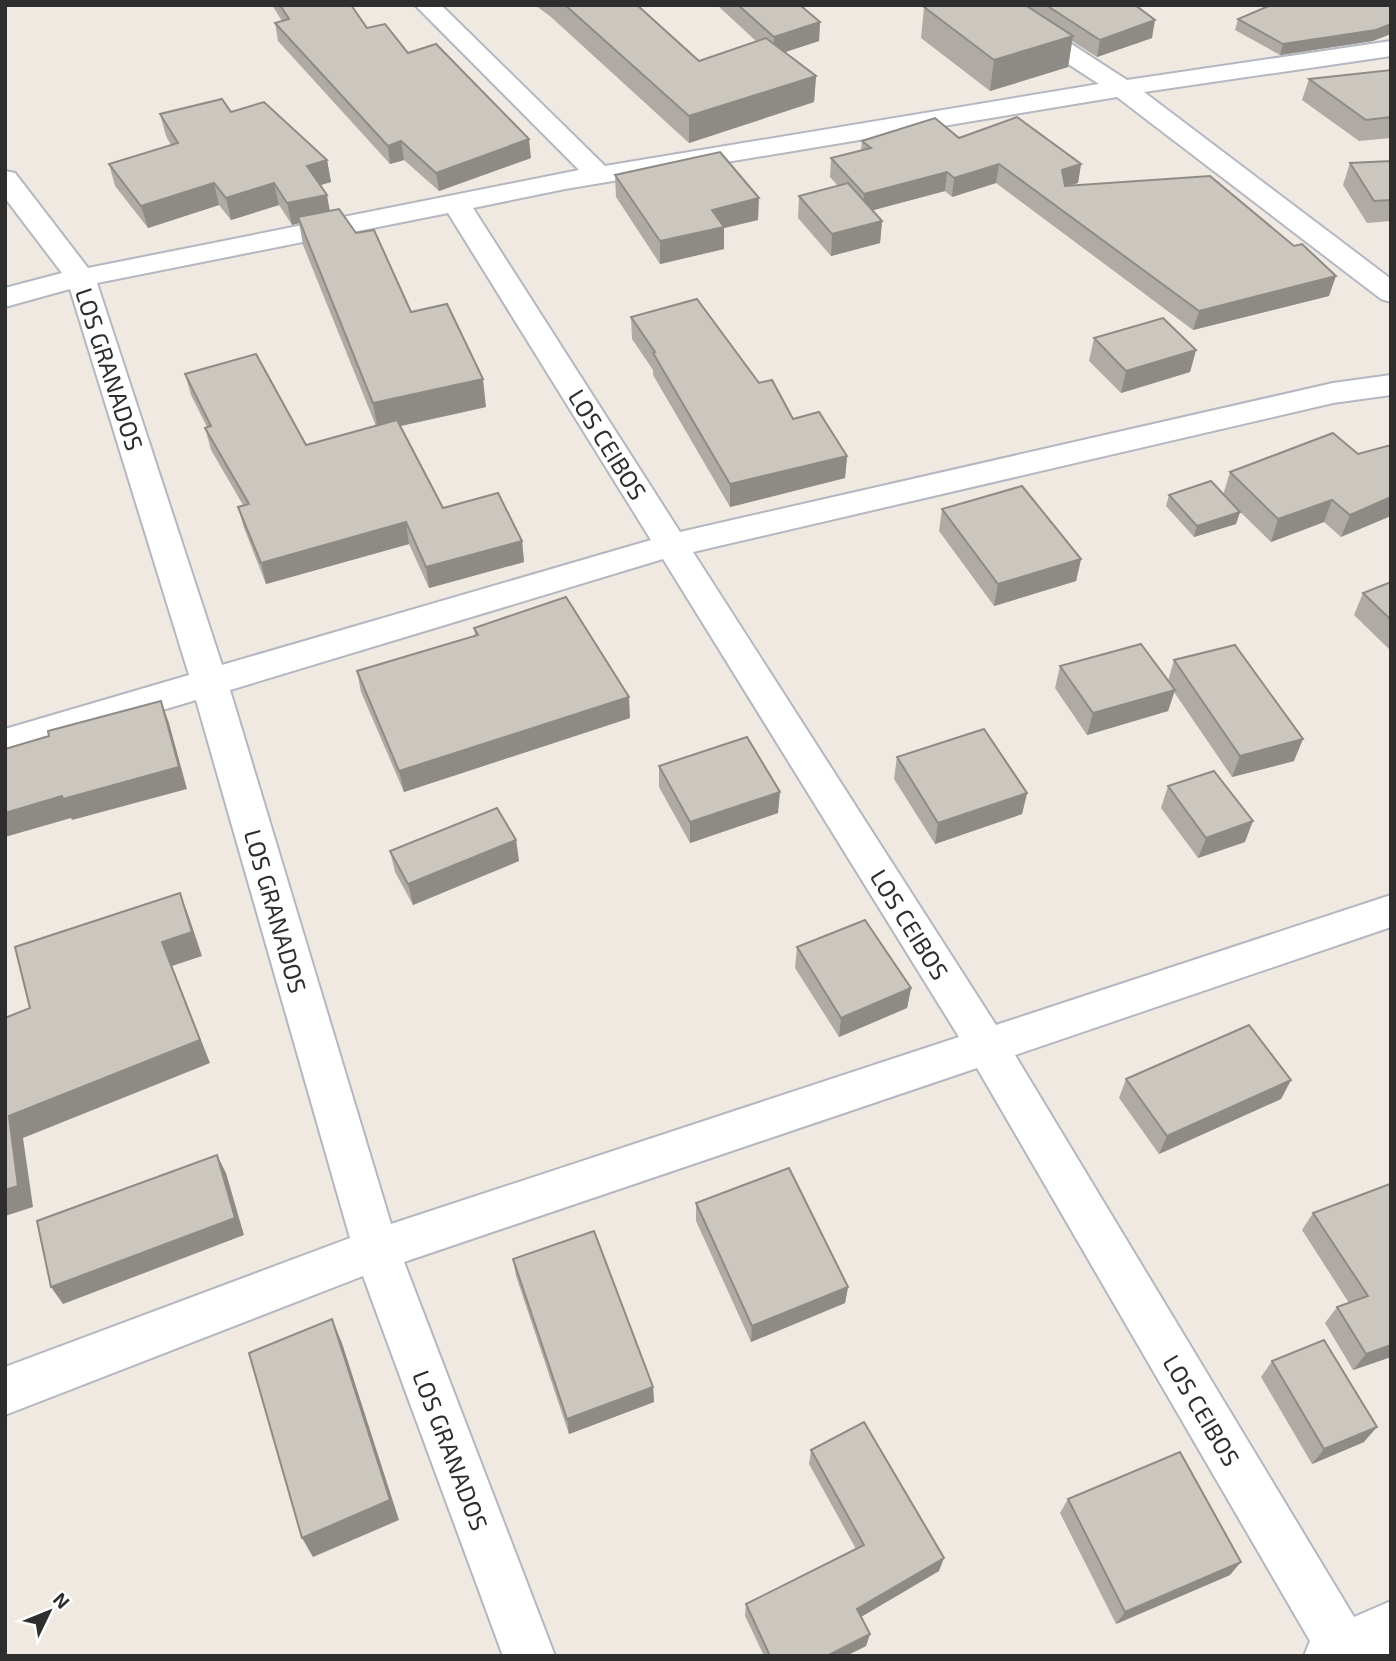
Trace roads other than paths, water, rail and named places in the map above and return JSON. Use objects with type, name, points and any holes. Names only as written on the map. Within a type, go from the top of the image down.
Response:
[{"type":"street","points":[[427,5],[600,175]]},
{"type":"street","points":[[995,5],[1122,88],[1391,293]]},
{"type":"street","points":[[5,299],[46,285],[600,175],[1122,88],[1391,48]]},
{"type":"street","name":"LOS GRANADOS","points":[[5,179],[81,278],[210,684],[376,1250],[529,1656]]},
{"type":"street","name":"LOS CEIBOS","points":[[456,203],[987,1046],[1340,1654]]},
{"type":"street","points":[[5,743],[672,545],[1333,393],[1391,384]]},
{"type":"street","points":[[5,1391],[376,1250],[1391,911]]},
{"type":"street","points":[[1340,1654],[1391,1627]]}]
